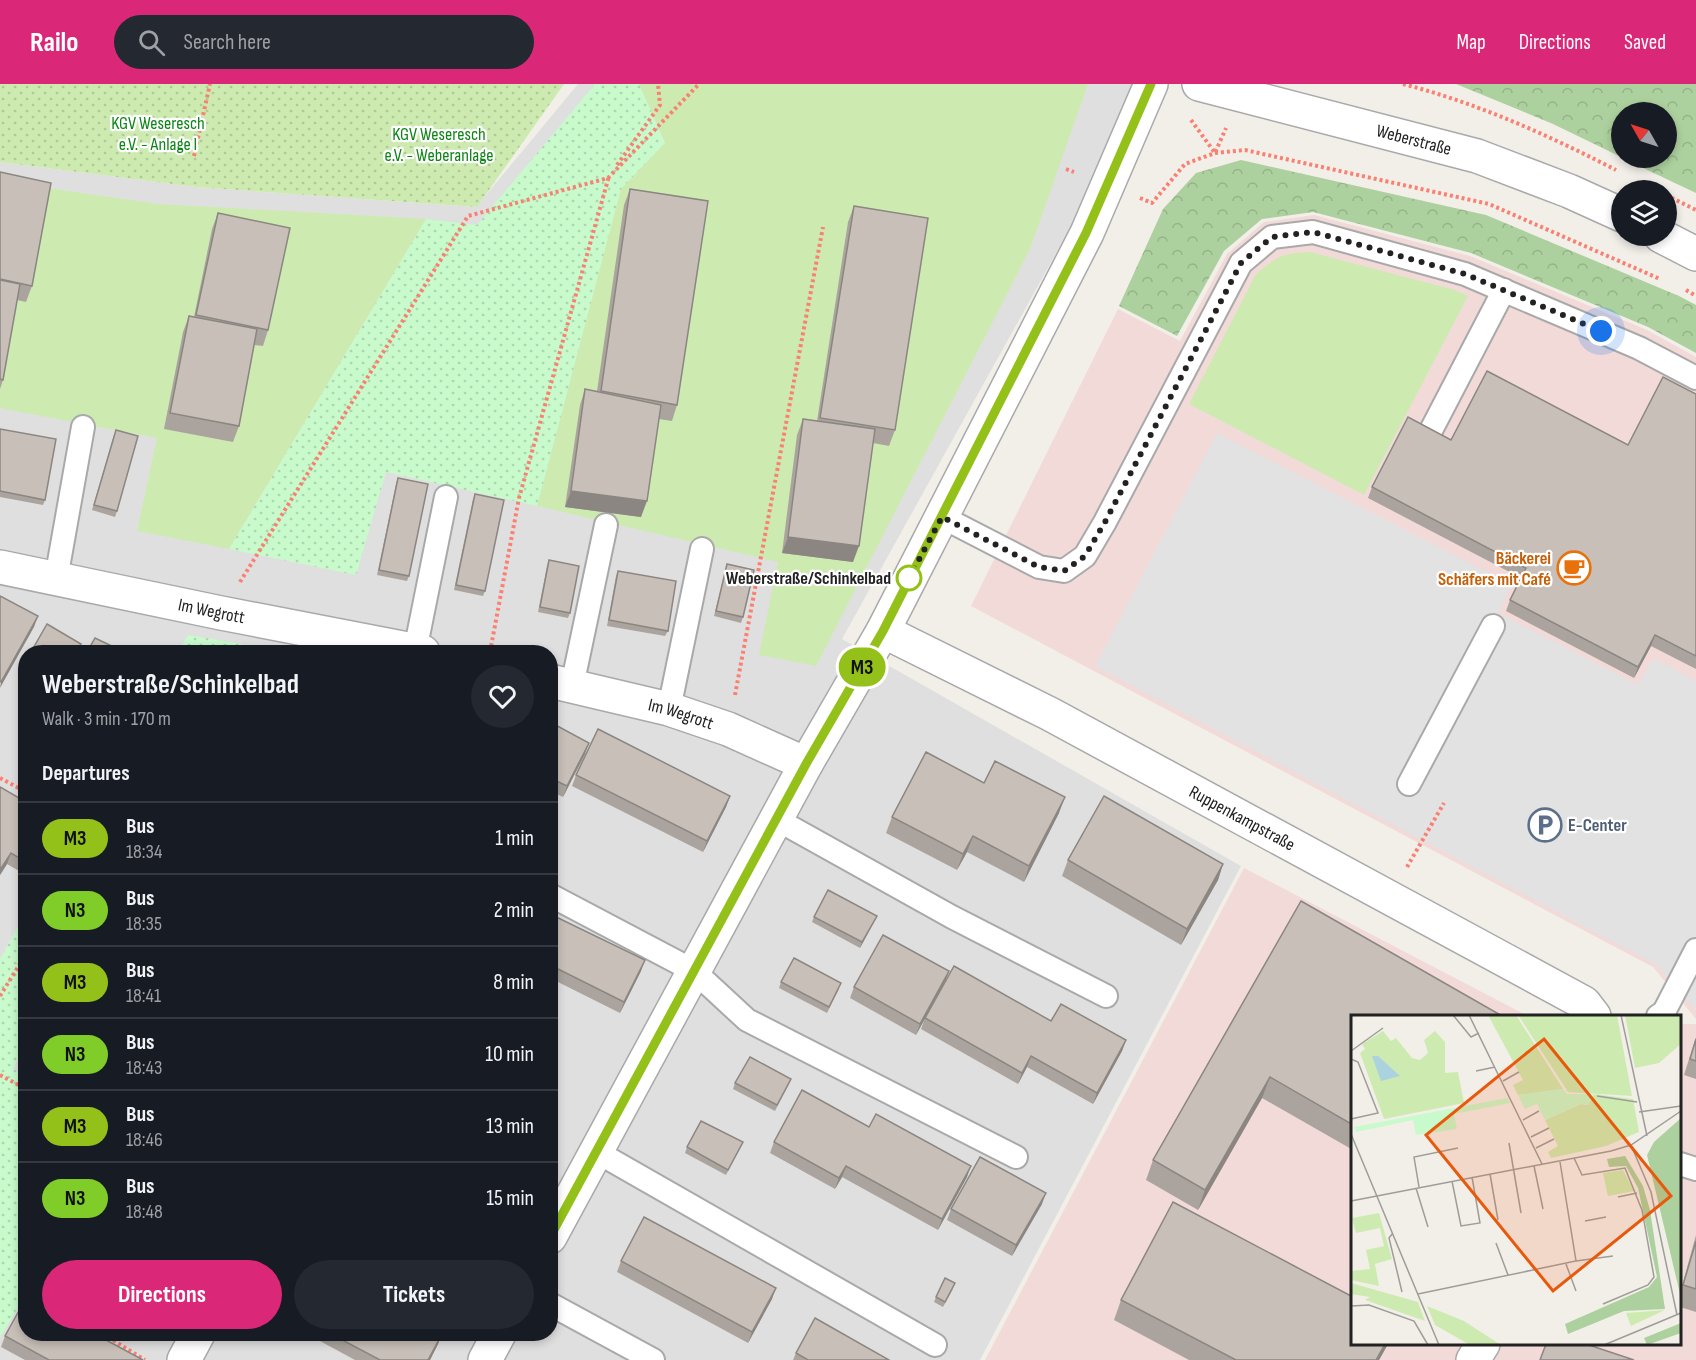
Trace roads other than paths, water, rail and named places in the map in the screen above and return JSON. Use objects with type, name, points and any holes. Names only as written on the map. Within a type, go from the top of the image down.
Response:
[{"type":"street","points":[[558,1223],[806,764],[883,631],[1086,233],[1151,84]]},
{"type":"street","name":"Weberstraße","points":[[1198,84],[1478,156],[1569,190],[1611,210]]},
{"type":"street","points":[[1677,244],[1696,254]]},
{"type":"street","name":"Im Wegrott","points":[[0,567],[383,645]]},
{"type":"street","name":"Ruppenkampstraße","points":[[883,631],[1050,714],[1389,897],[1584,1003],[1593,1015]]},
{"type":"street","name":"Im Wegrott","points":[[561,683],[669,709],[728,729],[806,764]]},
{"type":"street","points":[[184,1360],[194,1341]]},
{"type":"street","points":[[484,1360],[495,1341]]},
{"type":"street","points":[[1473,1360],[1482,1345]]},
{"type":"lane","points":[[942,517],[1039,567],[1064,571],[1085,556],[1241,263],[1272,237],[1313,232],[1465,274],[1639,348],[1696,378]]},
{"type":"lane","points":[[1426,440],[1504,290]]},
{"type":"lane","points":[[56,579],[83,427]]},
{"type":"lane","points":[[420,645],[446,497]]},
{"type":"lane","points":[[561,683],[606,525]]},
{"type":"lane","points":[[669,709],[702,549]]},
{"type":"lane","points":[[1408,784],[1493,626]]},
{"type":"lane","points":[[776,819],[952,917],[1106,996]]},
{"type":"lane","points":[[558,899],[694,971],[747,1020],[1016,1157]]},
{"type":"lane","points":[[1660,1015],[1696,950]]},
{"type":"lane","points":[[597,1152],[934,1345]]},
{"type":"lane","points":[[1681,1164],[1696,1169]]},
{"type":"lane","points":[[558,1308],[653,1360]]},
{"type":"place","name":"Bäckerei Schäfers mit Café","points":[[1574,568]]},
{"type":"place","name":"Weberstraße/Schinkelbad","points":[[909,578]]},
{"type":"place","name":"E-Center","points":[[1545,825]]},
{"type":"park label","name":"KGV Weseresch e.V. - Anlage I","points":[[158,133]]},
{"type":"park label","name":"KGV Weseresch e.V. - Weberanlage","points":[[439,144]]}]
